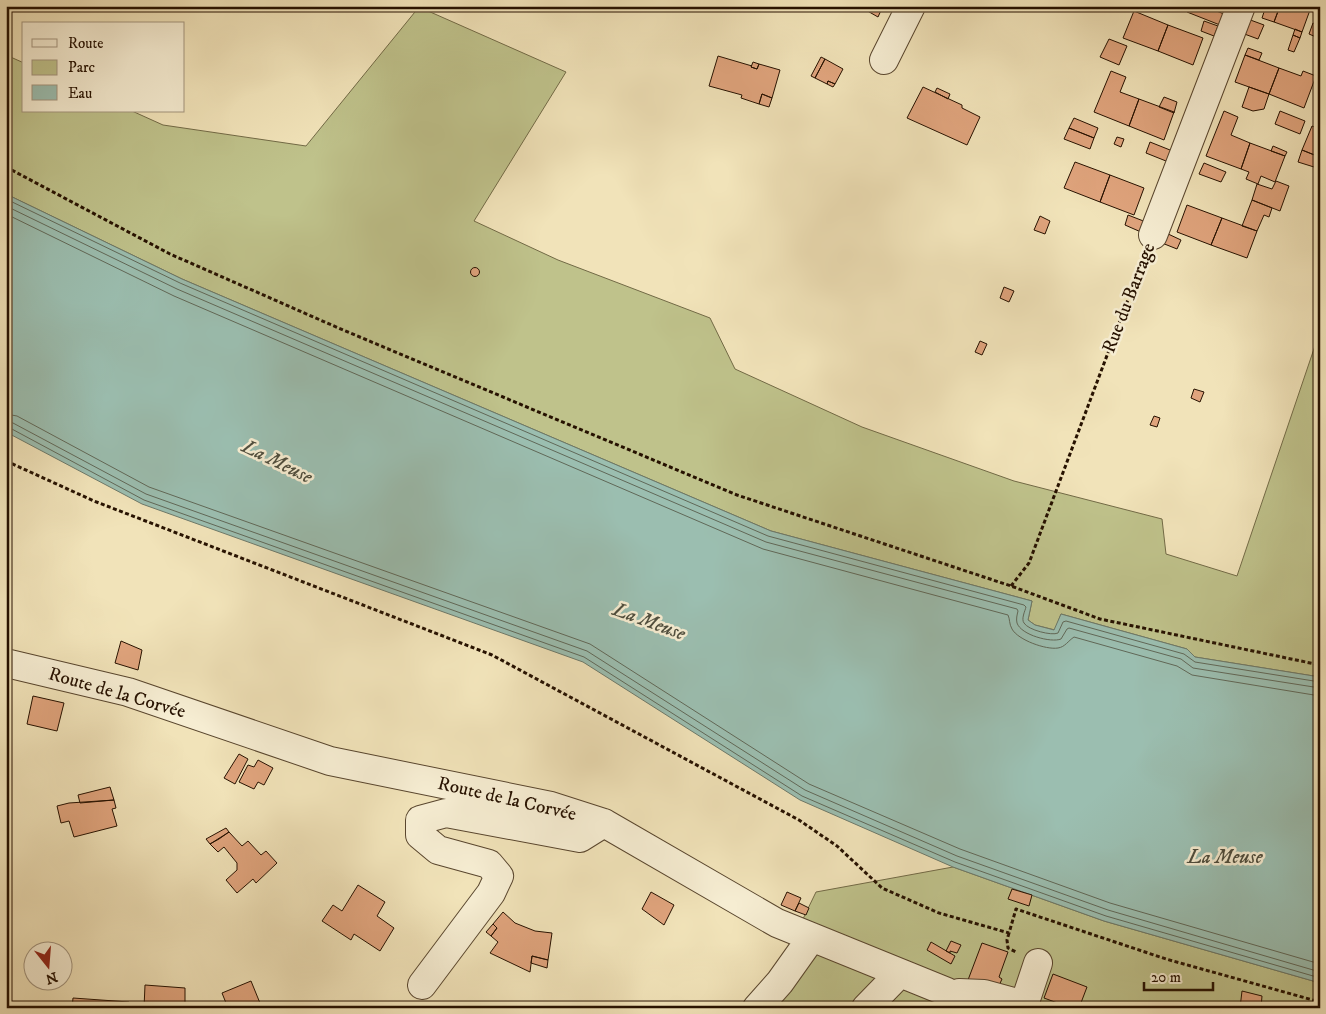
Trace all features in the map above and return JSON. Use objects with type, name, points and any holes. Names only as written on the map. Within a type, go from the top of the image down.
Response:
[{"type":"street","points":[[884,60],[911,6]]},
{"type":"street","name":"Rue du Barrage","points":[[1152,235],[1241,6]]},
{"type":"street","name":"Route de la Corvée","points":[[6,663],[128,692],[330,761],[551,806],[604,823],[777,923],[947,992],[980,1008]]},
{"type":"street","points":[[422,985],[491,893],[499,876],[489,864],[438,850],[420,835],[420,820],[446,813],[580,838],[604,823]]},
{"type":"street","points":[[758,1008],[780,982],[812,937]]},
{"type":"street","points":[[947,992],[984,994],[1024,1005],[1038,963]]},
{"type":"street","points":[[866,1008],[900,973]]},
{"type":"path","points":[[6,167],[170,254],[343,330],[728,492],[1010,586],[1100,619],[1320,665]]},
{"type":"path","name":"Rue du Barrage","points":[[1010,586],[1029,563],[1152,235]]},
{"type":"path","points":[[6,461],[94,501],[492,655],[799,820],[837,846],[882,888],[939,913],[1009,933],[1016,908],[1166,959],[1320,1002]]},
{"type":"green space","points":[[419,7],[566,72],[474,221],[558,260],[710,318],[735,369],[862,427],[1014,481],[1162,519],[1166,554],[1237,576],[1320,331],[1320,677],[1195,657],[1187,649],[1061,614],[1055,630],[1035,625],[1028,620],[1032,601],[771,531],[182,279],[6,194],[6,55],[22,62],[22,112],[134,112],[163,125],[306,146]]},
{"type":"green space","points":[[953,867],[1104,921],[1320,983],[1320,1008],[760,1008],[816,892]]},
{"type":"water","name":"La Meuse","points":[[6,194],[182,279],[771,531],[1032,601],[1028,620],[1035,625],[1054,630],[1061,614],[1187,649],[1195,657],[1320,677],[1320,983],[1104,921],[953,867],[800,800],[583,662],[142,504],[6,432]]},
{"type":"building","points":[[866,6],[883,6],[878,17],[864,9]]},
{"type":"building","points":[[1189,6],[1204,6],[1224,14],[1220,25],[1187,12]]},
{"type":"building","points":[[1266,6],[1280,6],[1274,22],[1262,18]]},
{"type":"building","points":[[1280,6],[1298,6],[1310,10],[1302,32],[1274,22]]},
{"type":"building","points":[[1134,11],[1168,25],[1158,51],[1123,38]]},
{"type":"building","points":[[1245,18],[1264,25],[1258,39],[1239,32]]},
{"type":"building","points":[[1204,21],[1218,26],[1214,36],[1201,31]]},
{"type":"building","points":[[1313,23],[1320,26],[1316,37],[1309,34]]},
{"type":"building","points":[[1168,25],[1203,38],[1193,65],[1158,51]]},
{"type":"building","points":[[1295,29],[1302,32],[1300,38],[1293,35]]},
{"type":"building","points":[[1293,35],[1300,38],[1294,52],[1288,50]]},
{"type":"building","points":[[1109,39],[1127,46],[1119,65],[1100,57]]},
{"type":"building","points":[[1248,48],[1262,53],[1259,60],[1245,55]]},
{"type":"building","points":[[1245,55],[1279,68],[1269,94],[1235,82]]},
{"type":"building","points":[[718,56],[757,69],[759,64],[780,70],[772,98],[762,94],[759,104],[741,98],[742,95],[709,86]]},
{"type":"building","points":[[821,57],[825,59],[815,78],[811,76]]},
{"type":"building","points":[[825,59],[843,69],[835,84],[828,81],[827,84],[815,78]]},
{"type":"building","points":[[753,62],[759,64],[757,69],[751,67]]},
{"type":"building","points":[[1279,68],[1301,76],[1303,71],[1316,76],[1304,108],[1269,94]]},
{"type":"building","points":[[1111,71],[1126,77],[1120,92],[1139,99],[1129,126],[1094,112]]},
{"type":"building","points":[[828,81],[835,84],[833,87],[827,84]]},
{"type":"building","points":[[923,87],[962,105],[962,108],[980,117],[967,145],[907,118]]},
{"type":"building","points":[[1249,87],[1269,94],[1264,109],[1253,111],[1242,107]]},
{"type":"building","points":[[937,88],[950,94],[948,99],[935,92]]},
{"type":"building","points":[[762,94],[772,98],[769,107],[759,104]]},
{"type":"building","points":[[1164,97],[1177,102],[1174,113],[1159,107]]},
{"type":"building","points":[[1139,99],[1174,112],[1164,140],[1129,126]]},
{"type":"building","points":[[1224,111],[1238,117],[1231,135],[1250,143],[1241,169],[1206,156]]},
{"type":"building","points":[[1280,111],[1305,121],[1300,134],[1275,124]]},
{"type":"building","points":[[1074,118],[1098,128],[1094,138],[1069,128]]},
{"type":"building","points":[[1312,126],[1320,129],[1320,157],[1302,150]]},
{"type":"building","points":[[1069,128],[1094,138],[1090,149],[1064,139]]},
{"type":"building","points":[[1117,137],[1124,139],[1121,147],[1114,144]]},
{"type":"building","points":[[1150,142],[1175,152],[1171,163],[1146,153]]},
{"type":"building","points":[[1250,143],[1285,156],[1275,182],[1261,176],[1258,184],[1246,179],[1249,172],[1241,169]]},
{"type":"building","points":[[1273,146],[1287,152],[1285,156],[1271,151]]},
{"type":"building","points":[[1302,150],[1319,157],[1314,167],[1298,162]]},
{"type":"building","points":[[1075,162],[1110,175],[1100,202],[1064,188]]},
{"type":"building","points":[[1204,163],[1226,172],[1221,182],[1199,174]]},
{"type":"building","points":[[1110,175],[1144,188],[1134,215],[1100,202]]},
{"type":"building","points":[[1276,181],[1289,186],[1280,211],[1252,200],[1257,184],[1272,189]]},
{"type":"building","points":[[1252,200],[1272,208],[1269,217],[1264,215],[1257,231],[1242,226]]},
{"type":"building","points":[[1187,205],[1222,218],[1211,245],[1177,232]]},
{"type":"building","points":[[1128,215],[1146,222],[1141,232],[1125,225]]},
{"type":"building","points":[[1040,216],[1050,221],[1045,234],[1034,230]]},
{"type":"building","points":[[1222,218],[1257,231],[1247,258],[1211,245]]},
{"type":"building","points":[[1166,233],[1181,240],[1177,249],[1162,243]]},
{"type":"building","points":[[475,267],[480,272],[475,277],[470,272]]},
{"type":"building","points":[[1004,287],[1014,291],[1009,302],[1000,298]]},
{"type":"building","points":[[980,341],[987,344],[982,355],[975,352]]},
{"type":"building","points":[[1194,389],[1204,392],[1200,402],[1191,398]]},
{"type":"building","points":[[1154,416],[1160,418],[1157,427],[1150,425]]},
{"type":"building","points":[[121,641],[142,650],[138,670],[115,663]]},
{"type":"building","points":[[33,696],[64,703],[57,731],[27,724]]},
{"type":"building","points":[[239,754],[248,759],[235,784],[224,778]]},
{"type":"building","points":[[258,760],[273,768],[264,785],[258,782],[254,789],[239,782],[248,765],[254,767]]},
{"type":"building","points":[[110,787],[114,800],[80,803],[78,795]]},
{"type":"building","points":[[114,800],[116,808],[112,809],[117,826],[74,837],[69,821],[61,823],[57,806],[69,803]]},
{"type":"building","points":[[226,828],[229,832],[210,844],[206,839]]},
{"type":"building","points":[[229,832],[242,846],[248,841],[261,855],[266,851],[277,863],[256,883],[253,879],[237,893],[226,880],[237,870],[237,863],[224,847],[218,852],[210,844]]},
{"type":"building","points":[[358,885],[385,902],[377,916],[394,928],[380,951],[354,934],[351,940],[322,921],[333,905],[342,911]]},
{"type":"building","points":[[1012,889],[1032,895],[1029,906],[1008,899]]},
{"type":"building","points":[[651,892],[674,905],[664,925],[642,909]]},
{"type":"building","points":[[787,892],[801,898],[795,911],[781,905]]},
{"type":"building","points":[[799,903],[809,908],[806,915],[795,911]]},
{"type":"building","points":[[503,912],[515,923],[535,931],[552,933],[548,960],[532,956],[530,972],[490,953],[498,942],[491,936],[497,928],[493,924]]},
{"type":"building","points":[[493,924],[497,928],[491,936],[486,932]]},
{"type":"building","points":[[951,941],[961,945],[957,953],[946,951]]},
{"type":"building","points":[[931,942],[955,956],[951,964],[927,950]]},
{"type":"building","points":[[982,943],[1008,952],[999,977],[1002,979],[997,990],[968,980]]},
{"type":"building","points":[[532,956],[548,960],[547,968],[531,963]]},
{"type":"building","points":[[1053,974],[1087,987],[1079,1008],[1071,1008],[1044,998]]},
{"type":"building","points":[[251,981],[262,1008],[228,1008],[222,993]]},
{"type":"building","points":[[145,985],[185,988],[185,1008],[144,1008]]},
{"type":"building","points":[[1242,991],[1262,996],[1261,1008],[1240,1008]]},
{"type":"building","points":[[73,998],[129,1002],[129,1008],[72,1008]]},
{"type":"building","points":[[22,1003],[48,1005],[48,1008],[6,1008],[6,1006],[22,1007]]}]
